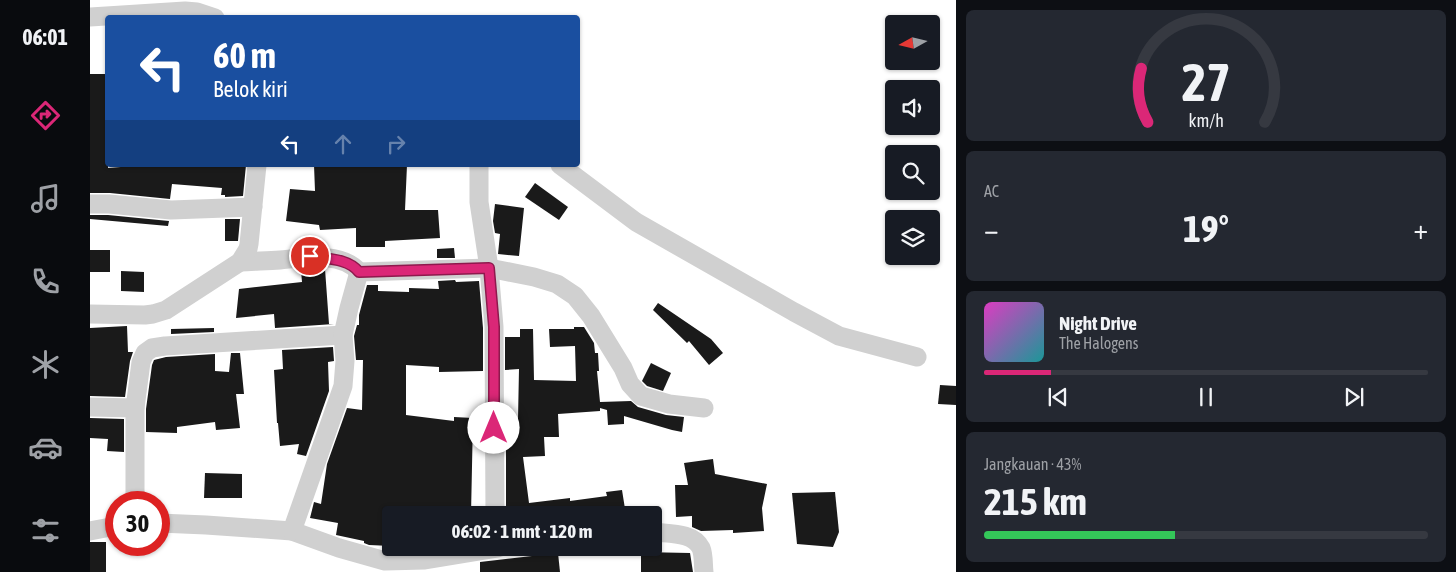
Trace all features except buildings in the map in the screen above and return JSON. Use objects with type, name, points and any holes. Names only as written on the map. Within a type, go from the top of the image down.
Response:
[{"type":"street","points":[[122,15],[185,11],[206,15]]},
{"type":"street","points":[[90,17],[105,16]]},
{"type":"street","points":[[90,314],[144,315],[166,310],[240,262],[250,244],[257,167]]},
{"type":"street","points":[[479,167],[479,202],[489,268],[494,327],[495,506]]},
{"type":"street","points":[[563,167],[636,222],[794,312],[840,336],[917,357]]},
{"type":"street","points":[[90,204],[171,210],[253,207]]},
{"type":"street","points":[[240,262],[310,256],[354,265],[359,272]]},
{"type":"street","points":[[359,272],[489,268],[557,284],[575,296],[591,316],[623,368],[630,384],[641,396],[669,404],[704,408]]},
{"type":"street","points":[[292,531],[343,386],[346,361],[343,335],[359,272]]},
{"type":"street","points":[[135,491],[135,408],[141,362],[145,353],[152,348],[343,335]]},
{"type":"street","points":[[90,406],[135,408]]},
{"type":"street","points":[[170,523],[206,524],[292,531],[385,562],[426,560],[450,556]]},
{"type":"street","points":[[90,531],[105,528]]},
{"type":"street","points":[[662,533],[678,535],[694,541],[702,550],[704,572]]},
{"type":"route","points":[[310,256],[354,265],[359,272],[489,268],[494,327],[494,428]]}]
